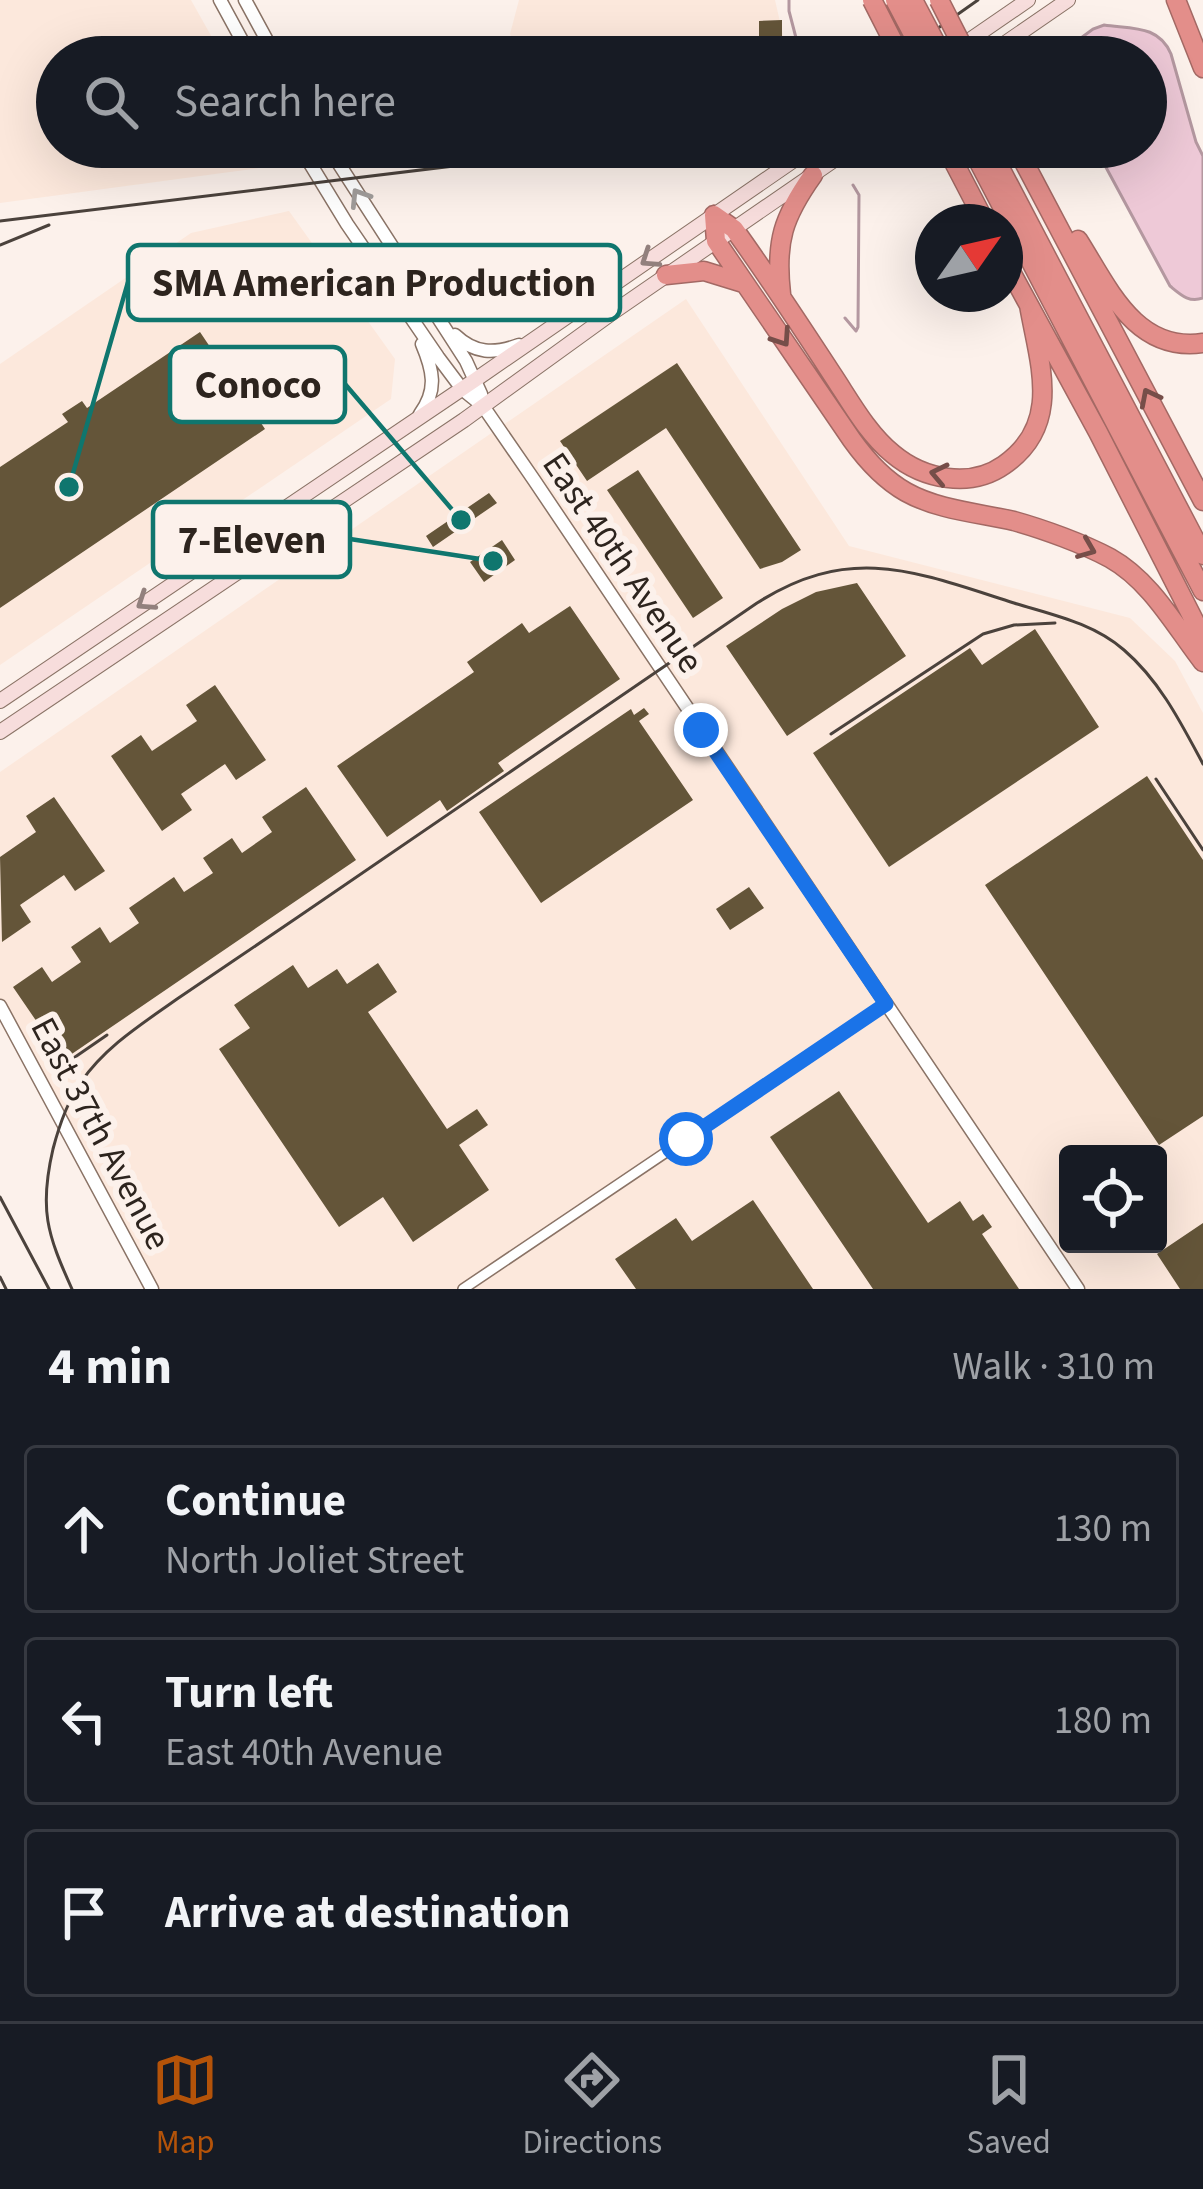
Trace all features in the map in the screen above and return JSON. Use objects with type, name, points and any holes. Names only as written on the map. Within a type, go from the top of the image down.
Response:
[{"type":"highway","points":[[872,0],[890,36]]},
{"type":"highway","points":[[895,0],[914,36]]},
{"type":"highway","points":[[913,0],[933,36]]},
{"type":"highway","points":[[939,0],[957,36]]},
{"type":"highway","points":[[1161,0],[1184,21]]},
{"type":"highway","points":[[1176,0],[1203,68]]},
{"type":"highway","points":[[957,168],[976,204]]},
{"type":"highway","points":[[982,168],[1203,591]]},
{"type":"highway","points":[[1000,168],[1203,555]]},
{"type":"highway","points":[[1029,168],[1203,501]]},
{"type":"highway","points":[[1032,168],[1128,317],[1161,339],[1203,343]]},
{"type":"highway","points":[[782,298],[781,233],[813,175]]},
{"type":"highway","points":[[714,215],[734,229],[883,445],[913,468],[940,477],[968,478],[995,471],[1018,454],[1035,432],[1044,391],[1028,305]]},
{"type":"highway","points":[[714,215],[716,241],[852,440],[889,481],[930,502],[1020,523],[1110,558],[1147,588],[1203,662]]},
{"type":"highway","points":[[666,275],[720,274],[746,285]]},
{"type":"highway","points":[[1023,295],[1203,638]]},
{"type":"main road","points":[[975,36],[1028,0]]},
{"type":"main road","points":[[1016,36],[1068,0]]},
{"type":"main road","points":[[0,700],[782,168]]},
{"type":"main road","points":[[0,732],[483,406],[823,168]]},
{"type":"street","points":[[220,0],[240,36]]},
{"type":"street","points":[[233,0],[247,3],[265,36]]},
{"type":"street","points":[[229,16],[247,3]]},
{"type":"street","name":"East 40th Avenue","points":[[313,168],[413,320],[469,384]]},
{"type":"street","name":"East 40th Avenue","points":[[342,168],[438,316],[483,406],[1078,1289]]},
{"type":"street","points":[[438,316],[461,341],[477,350],[503,350],[536,339]]},
{"type":"street","points":[[413,320],[432,370],[433,388],[416,420]]},
{"type":"street","points":[[463,1289],[886,1004]]},
{"type":"street","name":"East 37th Avenue","points":[[0,1006],[152,1289]]},
{"type":"shaded area","points":[[0,0],[191,0],[211,36],[36,36],[36,168],[260,168],[0,203]]},
{"type":"shaded area","points":[[519,0],[775,0],[783,36],[511,36]]},
{"type":"shaded area","points":[[1104,25],[1134,28],[1156,36],[1084,36]]},
{"type":"shaded area","points":[[1167,47],[1203,156],[1203,298],[1189,299],[1170,286],[1106,168],[1167,168]]},
{"type":"shaded area","points":[[289,211],[395,359],[391,399],[0,665],[0,364],[191,233]]},
{"type":"shaded area","points":[[686,299],[849,546],[1130,618],[1175,661],[1203,713],[1203,1289],[145,1289],[0,1022],[0,772]]},
{"type":"building","points":[[782,20],[782,36],[759,36],[759,21]]},
{"type":"building","points":[[200,332],[265,429],[0,608],[0,467],[68,422],[62,414],[82,401],[87,408]]},
{"type":"building","points":[[677,363],[801,550],[782,562],[760,569],[666,428],[587,481],[560,441]]},
{"type":"building","points":[[638,470],[723,598],[693,618],[607,490]]},
{"type":"building","points":[[489,493],[497,503],[433,547],[426,536]]},
{"type":"building","points":[[502,540],[515,560],[484,582],[470,562]]},
{"type":"building","points":[[857,583],[906,656],[787,736],[726,646],[816,592]]},
{"type":"building","points":[[570,606],[620,679],[498,763],[504,771],[447,811],[440,800],[387,837],[337,766],[474,672],[467,662],[522,623],[529,633]]},
{"type":"building","points":[[1035,629],[1099,727],[889,867],[813,753],[970,648],[982,665]]},
{"type":"building","points":[[215,685],[266,760],[236,780],[225,764],[181,794],[192,810],[162,831],[111,756],[141,735],[152,751],[197,721],[186,705]]},
{"type":"building","points":[[644,708],[649,714],[639,721],[693,800],[541,903],[479,812],[631,709],[634,715]]},
{"type":"building","points":[[1147,776],[1203,860],[1203,1116],[1159,1145],[985,885]]},
{"type":"building","points":[[306,787],[356,860],[63,1060],[13,987],[42,967],[52,982],[81,962],[71,947],[100,927],[110,943],[139,923],[129,908],[174,877],[184,892],[213,873],[203,858],[232,838],[242,853],[272,832],[262,817]]},
{"type":"building","points":[[54,797],[105,871],[75,891],[64,875],[20,905],[31,922],[2,942],[0,857],[36,832],[26,816]]},
{"type":"building","points":[[749,887],[764,908],[730,930],[716,909]]},
{"type":"building","points":[[378,963],[397,992],[368,1012],[447,1129],[477,1109],[488,1125],[459,1145],[489,1190],[413,1242],[383,1197],[339,1227],[219,1049],[250,1028],[234,1005],[293,965],[308,988],[337,969],[347,984]]},
{"type":"building","points":[[839,1091],[928,1223],[960,1201],[973,1221],[983,1214],[992,1227],[982,1234],[1019,1289],[873,1289],[770,1137]]},
{"type":"building","points":[[753,1200],[813,1289],[636,1289],[615,1259],[676,1218],[692,1241]]},
{"type":"building","points":[[1203,1223],[1203,1289],[1180,1289],[1157,1254],[1167,1253],[1167,1247]]},
{"type":"waterway","points":[[789,0],[796,36]]},
{"type":"waterway","points":[[845,318],[856,331],[859,195],[853,185]]},
{"type":"railway","points":[[927,36],[978,0]]},
{"type":"railway","points":[[0,221],[437,168]]},
{"type":"railway","points":[[0,245],[49,225]]},
{"type":"railway","points":[[72,1289],[48,1221],[49,1170],[68,1106],[102,1057],[177,999],[757,603],[791,585],[823,573],[884,569],[946,581],[1086,626],[1124,650],[1148,675],[1203,764]]},
{"type":"railway","points":[[831,734],[983,634],[1014,625],[1055,623]]},
{"type":"railway","points":[[1156,779],[1203,850]]},
{"type":"railway","points":[[62,1066],[107,1035]]},
{"type":"railway","points":[[0,1197],[49,1289]]},
{"type":"railway","points":[[0,1277],[6,1289]]},
{"type":"place","name":"SMA American Production","points":[[69,487]]},
{"type":"place","name":"Conoco","points":[[461,520]]},
{"type":"place","name":"7-Eleven","points":[[493,561]]},
{"type":"route","points":[[686,1139],[886,1004],[701,730]]}]
